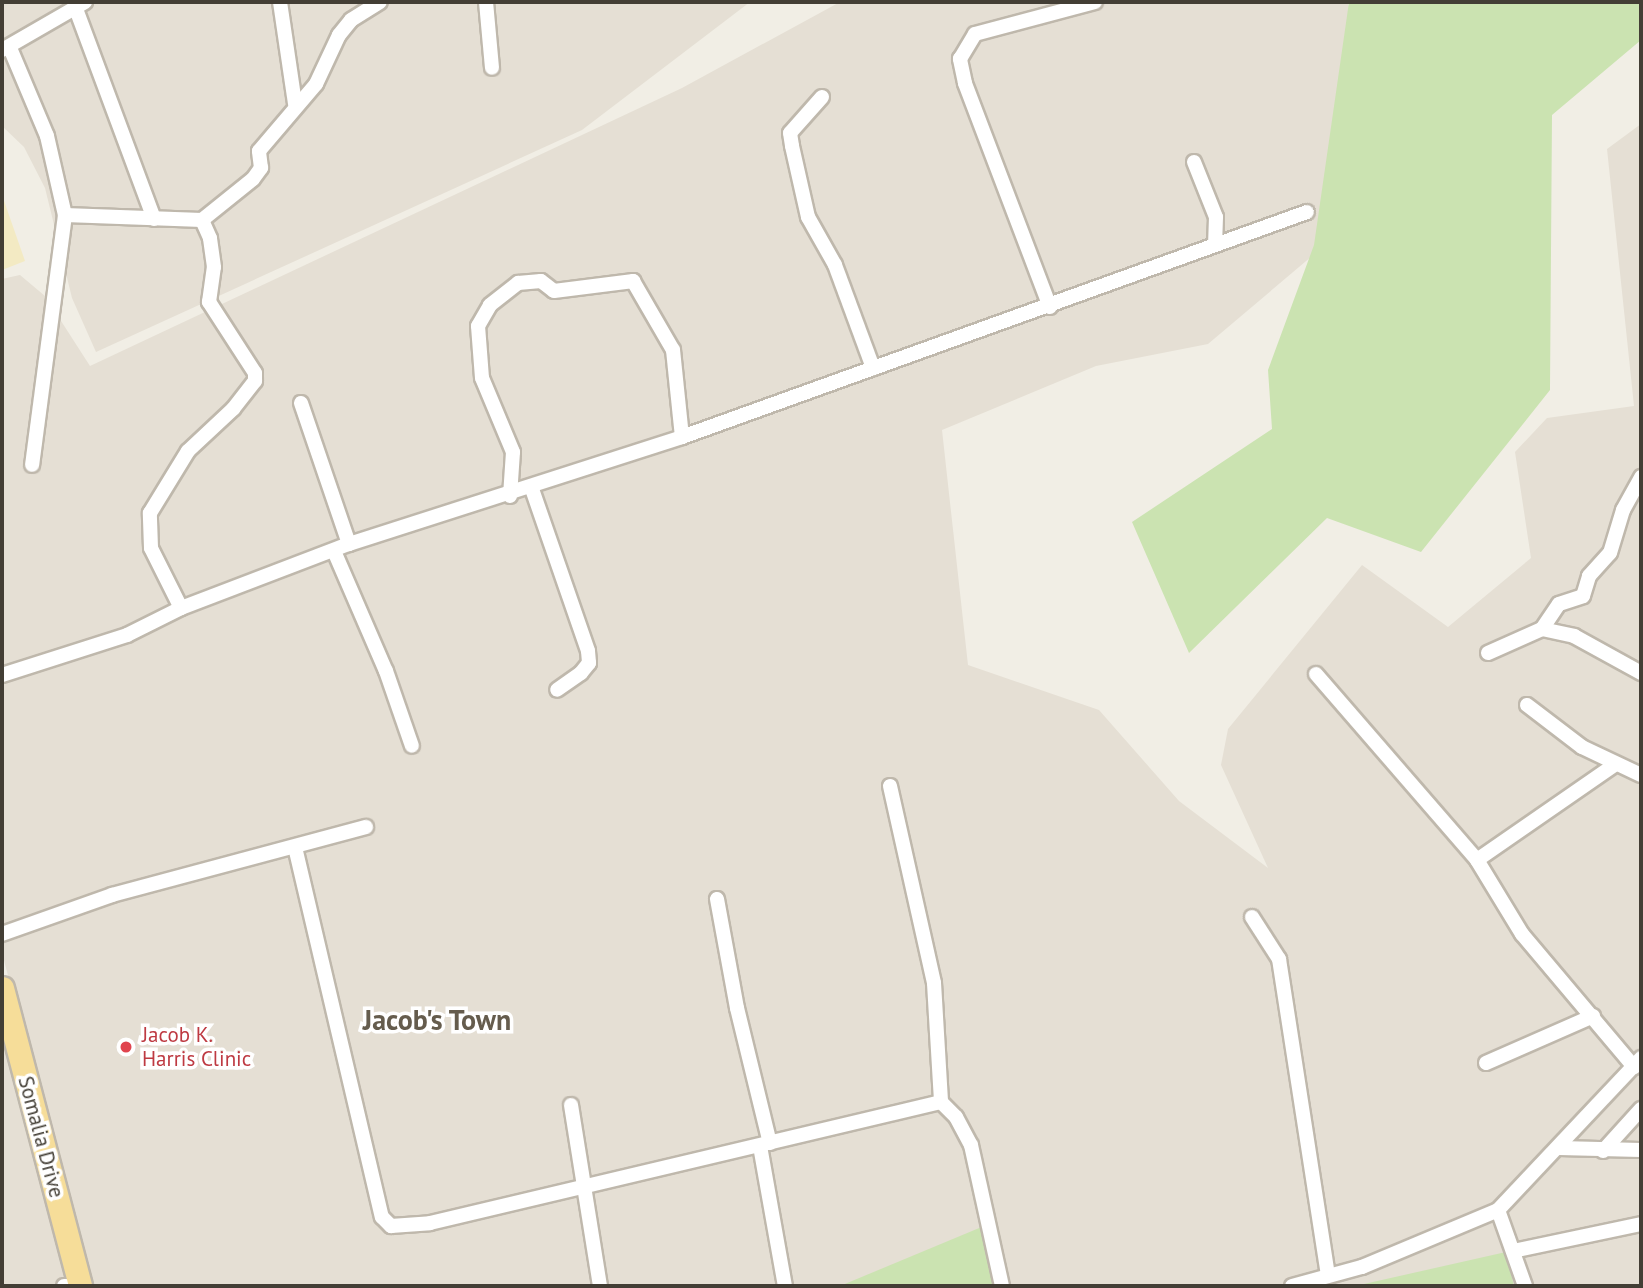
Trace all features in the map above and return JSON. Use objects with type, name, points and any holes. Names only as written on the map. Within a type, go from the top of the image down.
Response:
[{"type":"main road","name":"Somalia Drive","points":[[2,988],[80,1286]]},
{"type":"main road","name":"Somalia Drive","points":[[2,1033],[66,1286]]},
{"type":"street","points":[[280,2],[295,104]]},
{"type":"street","points":[[65,215],[202,220],[253,179],[261,168],[259,151],[295,104],[316,84],[351,20],[380,2]]},
{"type":"street","points":[[486,2],[492,68]]},
{"type":"street","points":[[1050,307],[965,83],[960,59],[975,34],[1096,2]]},
{"type":"street","points":[[33,465],[65,215],[41,116],[6,49],[80,5],[154,219]]},
{"type":"street","points":[[822,96],[790,134],[792,146],[808,217],[835,265],[873,368]]},
{"type":"street","points":[[1194,162],[1216,217],[1215,242]]},
{"type":"street","points":[[2,675],[127,635],[181,608],[349,544],[532,489],[1050,307],[1215,242],[1307,212]]},
{"type":"street","points":[[181,608],[151,548],[150,513],[188,451],[233,409],[255,382],[255,373],[209,302],[213,260],[202,220]]},
{"type":"street","points":[[510,496],[513,452],[482,378],[478,326],[490,305],[518,283],[541,281],[554,291],[633,281],[673,351],[682,437]]},
{"type":"street","points":[[301,402],[349,544]]},
{"type":"street","points":[[1488,653],[1542,629],[1559,604],[1584,596],[1589,576],[1610,553],[1623,510],[1641,477]]},
{"type":"street","points":[[532,489],[588,651],[589,663],[581,673],[557,690]]},
{"type":"street","points":[[334,551],[386,671],[412,746]]},
{"type":"street","points":[[1542,629],[1574,636],[1641,673]]},
{"type":"street","points":[[1293,1286],[1325,1280],[1363,1267],[1498,1210],[1638,1062],[1593,1016],[1522,934],[1478,860],[1316,674]]},
{"type":"street","points":[[1527,705],[1614,765],[1641,775]]},
{"type":"street","points":[[1478,860],[1614,765]]},
{"type":"street","points":[[890,786],[934,983],[941,1102],[956,1117],[971,1144],[1002,1286]]},
{"type":"street","points":[[2,934],[112,895],[366,827]]},
{"type":"street","points":[[295,847],[382,1217],[402,1227],[584,1188],[941,1102]]},
{"type":"street","points":[[717,899],[765,1144],[785,1286]]},
{"type":"street","points":[[1252,917],[1279,959],[1325,1280]]},
{"type":"street","points":[[1486,1063],[1593,1016]]},
{"type":"street","points":[[571,1105],[600,1286]]},
{"type":"street","points":[[1603,1151],[1641,1109]]},
{"type":"street","points":[[1559,1148],[1641,1150]]},
{"type":"street","points":[[1498,1210],[1525,1286]]},
{"type":"street","points":[[1513,1251],[1641,1224]]},
{"type":"shaded area","points":[[2,2],[750,2],[582,130],[96,352],[72,298],[45,188],[24,147],[2,126]]},
{"type":"shaded area","points":[[840,2],[1348,2],[1354,39],[1331,240],[1208,344],[1096,366],[942,430],[968,665],[1099,710],[1179,801],[1268,868],[1221,765],[1228,729],[1362,565],[1448,627],[1531,558],[1515,452],[1547,418],[1634,406],[1607,149],[1641,124],[1641,1286],[91,1286],[2,953],[2,279],[20,275],[45,296],[90,366],[682,88]]},
{"type":"shaded area","points":[[2,989],[78,1286],[2,1286]]},
{"type":"green space","points":[[1349,2],[1641,2],[1641,40],[1552,115],[1550,390],[1421,552],[1327,518],[1189,653],[1132,522],[1272,429],[1268,370],[1314,245]]},
{"type":"green space","points":[[984,1226],[997,1286],[840,1286]]},
{"type":"green space","points":[[1506,1252],[1514,1286],[1364,1284]]},
{"type":"sand","points":[[2,195],[25,261],[2,270]]},
{"type":"place","name":"Jacob K. Harris Clinic","points":[[126,1047]]},
{"type":"district","name":"Jacob's Town","points":[[437,1020]]}]
